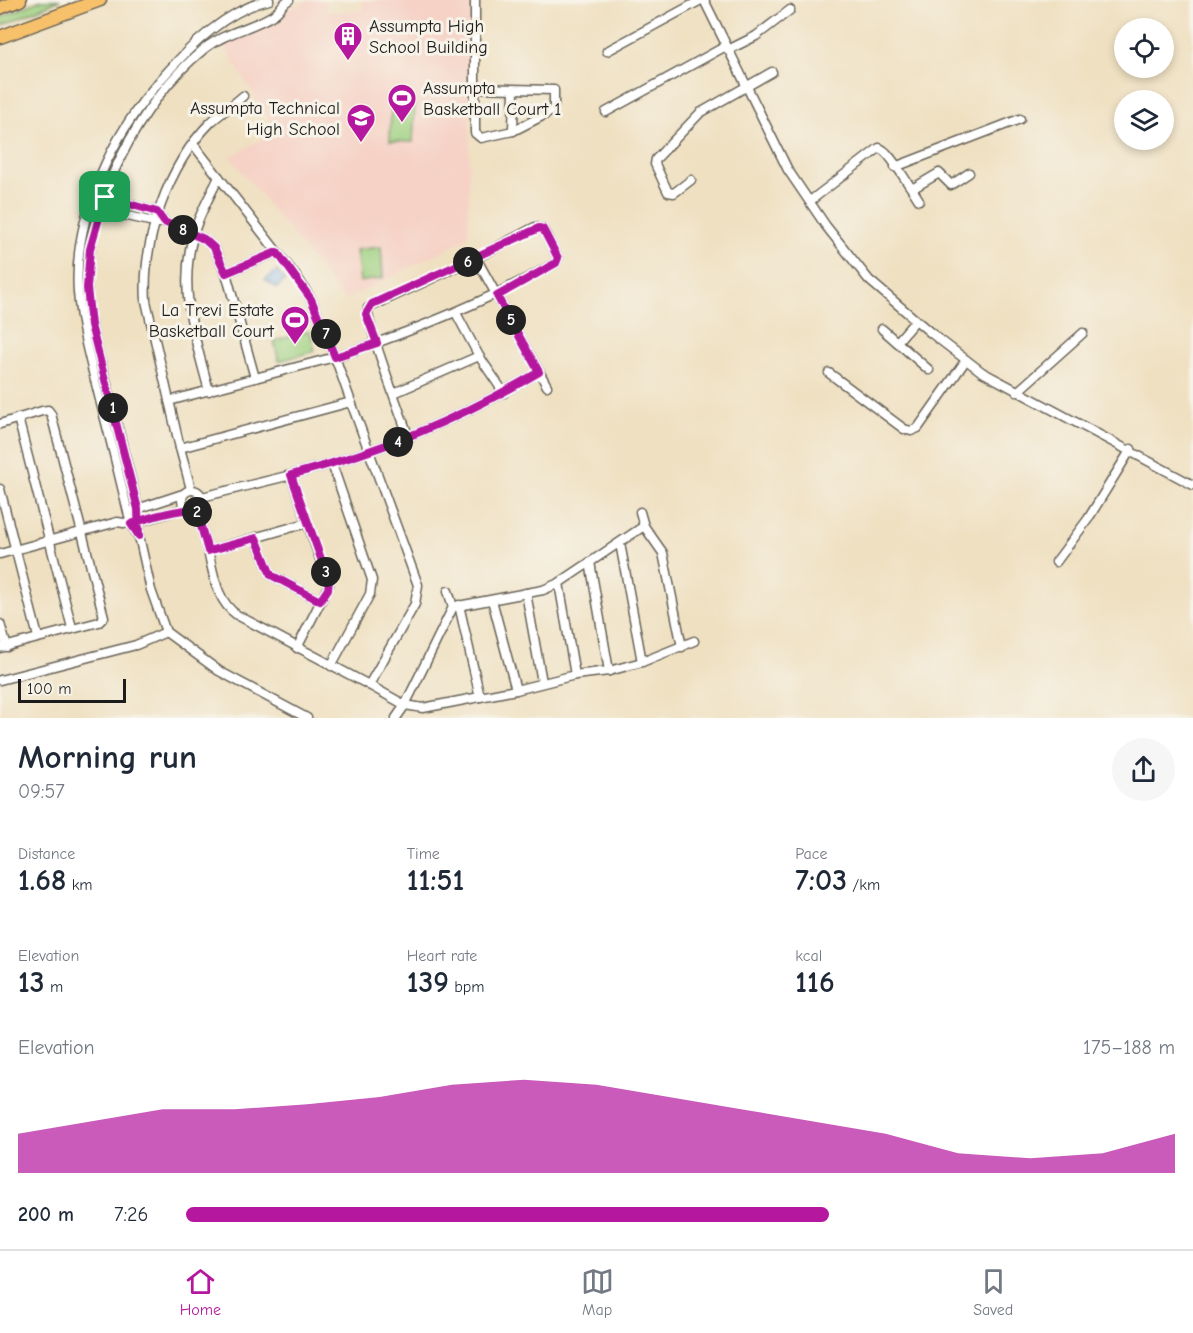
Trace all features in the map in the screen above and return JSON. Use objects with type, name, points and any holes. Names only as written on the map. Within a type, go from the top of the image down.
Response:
[{"type":"highway","points":[[0,8],[20,0]]},
{"type":"highway","points":[[0,36],[82,0]]},
{"type":"highway","points":[[0,36],[100,0]]},
{"type":"street","points":[[475,0],[475,88],[475,133],[481,138],[513,131],[552,111],[554,106],[554,90],[475,88]]},
{"type":"street","points":[[607,51],[703,0],[788,170],[868,280],[915,321],[966,360],[1017,392],[1131,449],[1193,485]]},
{"type":"street","points":[[266,18],[265,1],[228,20],[197,40],[155,86],[110,154],[90,207],[80,255],[78,290],[82,329],[128,512],[135,522],[151,590],[166,632],[219,671],[308,718]]},
{"type":"street","points":[[135,522],[138,509],[91,325],[88,278],[90,249],[101,210],[119,162],[158,95],[205,48],[235,31],[276,13],[285,1]]},
{"type":"street","points":[[606,112],[727,48],[756,36],[790,10]]},
{"type":"street","points":[[228,20],[235,31]]},
{"type":"street","points":[[691,180],[671,194],[655,164],[657,159],[700,113],[772,72]]},
{"type":"street","points":[[513,131],[514,90]]},
{"type":"street","points":[[243,96],[211,122],[193,144],[157,212],[145,285],[146,301],[180,448],[187,492],[182,499],[191,509],[208,551],[218,591],[229,609],[405,705],[423,708],[516,690],[575,675],[609,671],[642,662],[694,641]]},
{"type":"street","points":[[895,167],[1020,119]]},
{"type":"street","points":[[193,144],[311,299],[335,357],[418,585],[415,604],[369,685]]},
{"type":"street","points":[[810,201],[879,148],[888,153],[895,167],[919,200]]},
{"type":"street","points":[[912,189],[939,173],[951,184],[969,173]]},
{"type":"street","points":[[209,391],[186,304],[187,264],[193,234],[219,177]]},
{"type":"street","points":[[95,194],[157,212],[164,222],[193,234],[214,248],[226,273],[255,378]]},
{"type":"street","points":[[90,207],[154,224],[164,222]]},
{"type":"street","points":[[169,401],[335,357],[377,343],[497,296],[556,263],[558,258],[543,229],[535,227],[476,258],[368,308],[366,314],[377,343],[409,438]]},
{"type":"street","points":[[226,273],[277,252]]},
{"type":"street","points":[[476,258],[547,386]]},
{"type":"street","points":[[456,313],[479,356],[504,393]]},
{"type":"street","points":[[897,342],[915,321]]},
{"type":"street","points":[[82,329],[91,325]]},
{"type":"street","points":[[882,329],[929,370]]},
{"type":"street","points":[[1017,392],[1083,333]]},
{"type":"street","points":[[394,393],[479,356]]},
{"type":"street","points":[[829,373],[904,429],[911,431],[918,428],[966,360]]},
{"type":"street","points":[[202,497],[369,453],[409,438],[504,393],[539,372]]},
{"type":"street","points":[[180,448],[351,402]]},
{"type":"street","points":[[0,424],[42,411],[48,410],[51,414],[104,617],[99,622],[3,648],[0,624]]},
{"type":"street","points":[[18,418],[72,628]]},
{"type":"street","points":[[1056,561],[1088,519],[1131,449]]},
{"type":"street","points":[[332,464],[372,580],[372,588],[332,666]]},
{"type":"street","points":[[291,475],[329,581],[328,589],[297,648]]},
{"type":"street","points":[[0,490],[38,637]]},
{"type":"street","points":[[0,554],[48,539],[117,522],[135,522],[191,509],[202,502],[202,497],[196,490],[187,492],[128,512],[117,522]]},
{"type":"street","points":[[640,512],[644,526],[663,553],[682,647]]},
{"type":"street","points":[[208,551],[307,523]]},
{"type":"street","points":[[456,606],[526,593],[559,583],[644,526]]},
{"type":"street","points":[[256,538],[271,575],[320,601]]},
{"type":"street","points":[[620,543],[642,662]]},
{"type":"street","points":[[590,562],[609,671]]},
{"type":"street","points":[[559,583],[575,675]]},
{"type":"street","points":[[448,591],[456,606],[480,697]]},
{"type":"street","points":[[526,593],[542,682]]},
{"type":"street","points":[[492,600],[516,690]]},
{"type":"street","points":[[396,718],[456,606]]},
{"type":"street","points":[[0,680],[126,647],[166,632]]},
{"type":"shaded area","name":"Assumpta Technical High School","points":[[307,0],[326,0],[326,12],[362,11],[363,0],[472,0],[468,238],[345,300],[230,157],[276,131],[222,43]]},
{"type":"green space","points":[[41,0],[60,0],[0,26],[0,18]]},
{"type":"green space","name":"Assumpta Basketball Court 1","points":[[391,104],[415,105],[413,142],[390,141]]},
{"type":"green space","points":[[381,247],[383,278],[360,282],[356,250]]},
{"type":"green space","name":"La Trevi Estate Basketball Court","points":[[310,331],[315,351],[279,361],[274,341]]},
{"type":"water","points":[[277,271],[285,280],[277,288],[265,280]]},
{"type":"place","name":"Assumpta High School Building","points":[[348,62]]},
{"type":"place","name":"Assumpta Basketball Court 1","points":[[402,124]]},
{"type":"place","name":"Assumpta Technical High School","points":[[361,144]]},
{"type":"place","name":"La Trevi Estate Basketball Court","points":[[295,346]]},
{"type":"route","points":[[105,197],[90,249],[87,288],[91,325],[138,509],[140,521],[139,536],[131,524],[140,521],[152,517],[186,508],[196,509],[208,551],[256,538],[271,575],[320,601],[328,589],[329,581],[291,475],[369,453],[409,438],[504,393],[539,372],[497,296],[558,261],[543,229],[535,227],[476,258],[372,304],[366,314],[377,343],[335,357],[311,299],[277,252],[226,273],[214,248],[204,239],[164,222],[157,212],[105,197]]}]
